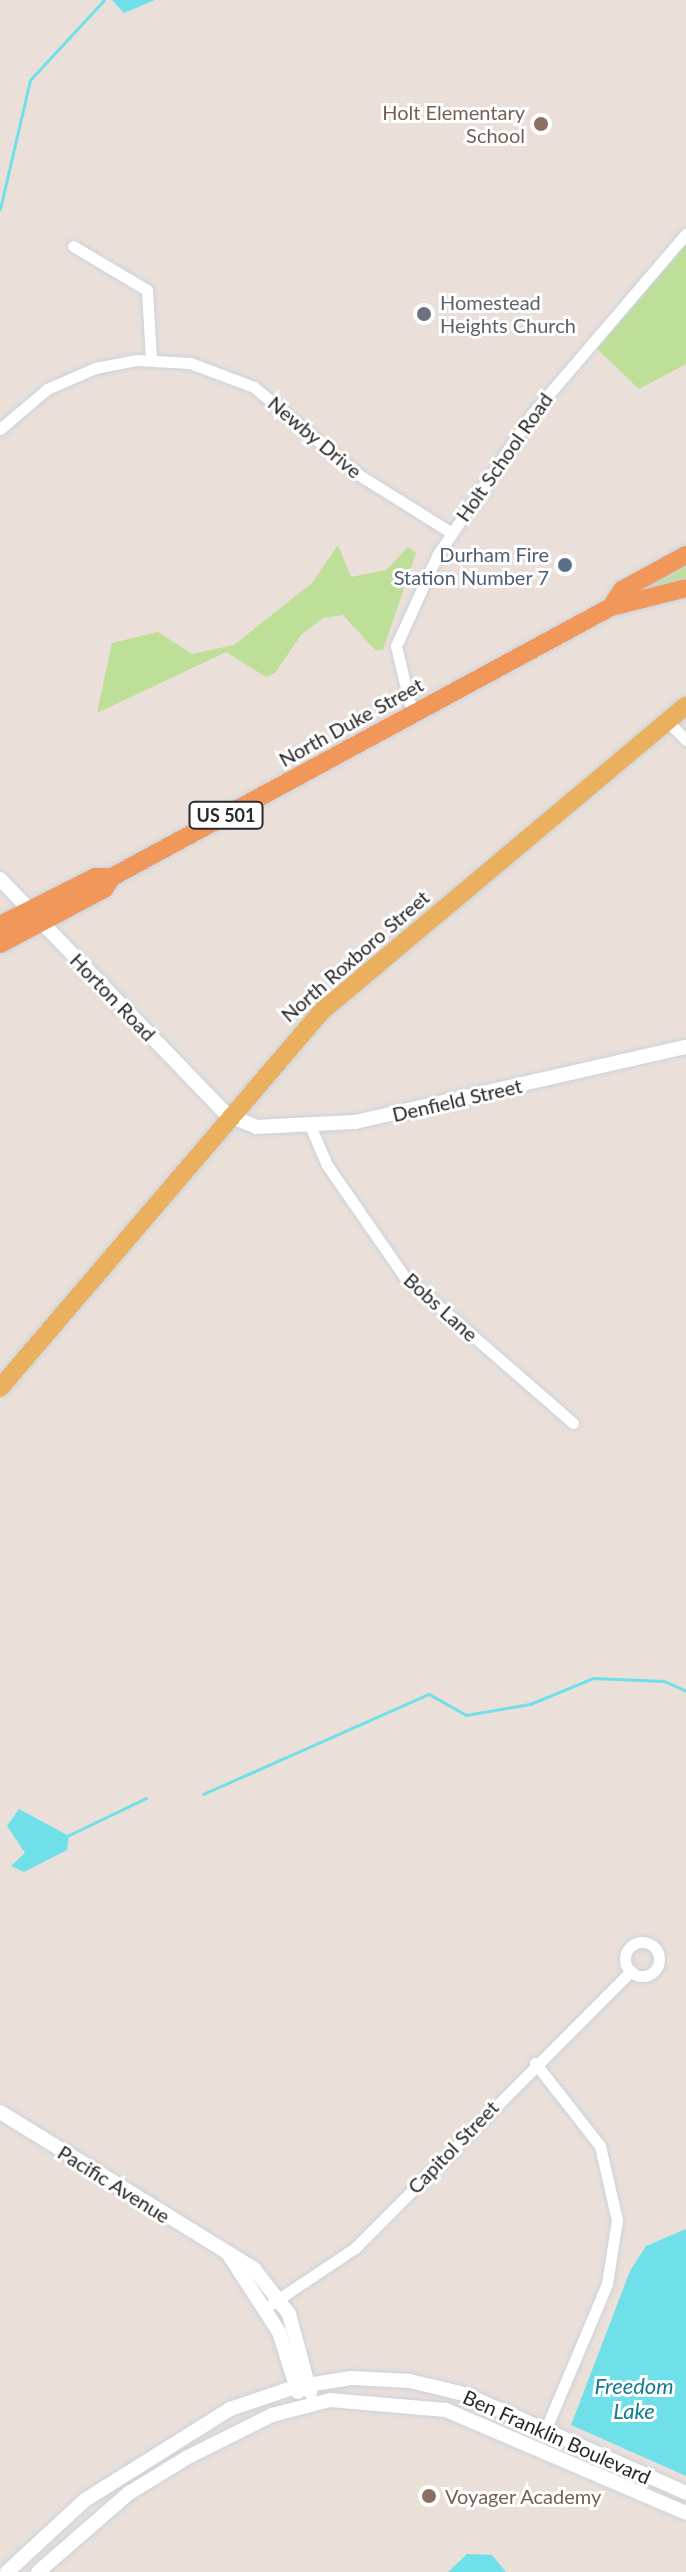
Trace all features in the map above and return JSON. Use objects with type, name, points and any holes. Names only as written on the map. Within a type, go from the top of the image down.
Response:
[{"type":"highway","name":"North Duke Street","points":[[611,607],[622,590],[686,555]]},
{"type":"highway","name":"North Duke Street","points":[[0,944],[35,915],[95,877],[112,877],[611,607],[681,593]]},
{"type":"highway","name":"North Duke Street","points":[[0,925],[35,915]]},
{"type":"main road","name":"North Roxboro Street","points":[[0,1388],[227,1115],[356,979],[686,706]]},
{"type":"street","name":"Holt School Road","points":[[412,713],[396,646],[452,533],[553,387],[686,234]]},
{"type":"street","points":[[73,246],[147,290],[151,359]]},
{"type":"street","name":"Newby Drive","points":[[0,429],[27,402],[75,375],[151,359],[190,363],[254,387],[356,473],[452,533]]},
{"type":"street","points":[[669,723],[686,740]]},
{"type":"street","name":"Horton Road","points":[[0,879],[227,1115]]},
{"type":"street","name":"Denfield Street","points":[[227,1115],[267,1129],[311,1128],[686,1047]]},
{"type":"street","name":"Bobs Lane","points":[[311,1128],[327,1165],[404,1276],[573,1423]]},
{"type":"street","name":"Capitol Street","points":[[265,2308],[355,2248],[535,2063],[631,1971]]},
{"type":"street","points":[[535,2063],[600,2146],[617,2220],[607,2284],[545,2431]]},
{"type":"street","name":"Pacific Avenue","points":[[0,2112],[254,2269],[281,2299],[312,2384]]},
{"type":"street","name":"Pacific Avenue","points":[[229,2255],[265,2308],[295,2387],[307,2405]]},
{"type":"street","name":"Ben Franklin Boulevard","points":[[7,2572],[136,2464],[230,2409],[312,2384],[410,2381],[464,2394],[686,2493]]},
{"type":"street","points":[[307,2405],[312,2384]]},
{"type":"street","name":"Ben Franklin Boulevard","points":[[38,2572],[153,2477],[228,2434],[307,2405],[371,2399],[446,2410],[682,2512]]},
{"type":"green space","points":[[686,239],[686,364],[639,389],[595,347]]},
{"type":"green space","points":[[338,545],[351,577],[386,570],[408,547],[416,553],[383,650],[375,650],[343,615],[323,618],[301,635],[275,673],[266,677],[226,652],[97,713],[112,643],[158,632],[192,654],[234,645],[312,583]]},
{"type":"green space","points":[[686,564],[686,580],[645,593],[643,587]]},
{"type":"water","points":[[112,0],[155,0],[124,13]]},
{"type":"water","points":[[19,1809],[69,1836],[67,1850],[24,1872],[11,1866],[25,1853],[7,1826]]},
{"type":"water","name":"Freedom Lake","points":[[686,2229],[686,2476],[571,2425],[630,2271],[646,2246]]},
{"type":"water","points":[[467,2554],[492,2555],[506,2572],[448,2572]]},
{"type":"waterway","points":[[0,209],[30,80],[104,0]]},
{"type":"waterway","points":[[203,1794],[429,1694],[466,1715],[530,1704],[593,1678],[664,1681],[686,1691]]},
{"type":"waterway","points":[[65,1837],[146,1798]]},
{"type":"place","name":"Holt Elementary School","points":[[541,124]]},
{"type":"place","name":"Homestead Heights Church","points":[[424,314]]},
{"type":"place","name":"Durham Fire Station Number 7","points":[[565,565]]},
{"type":"place","name":"Voyager Academy","points":[[429,2496]]}]
